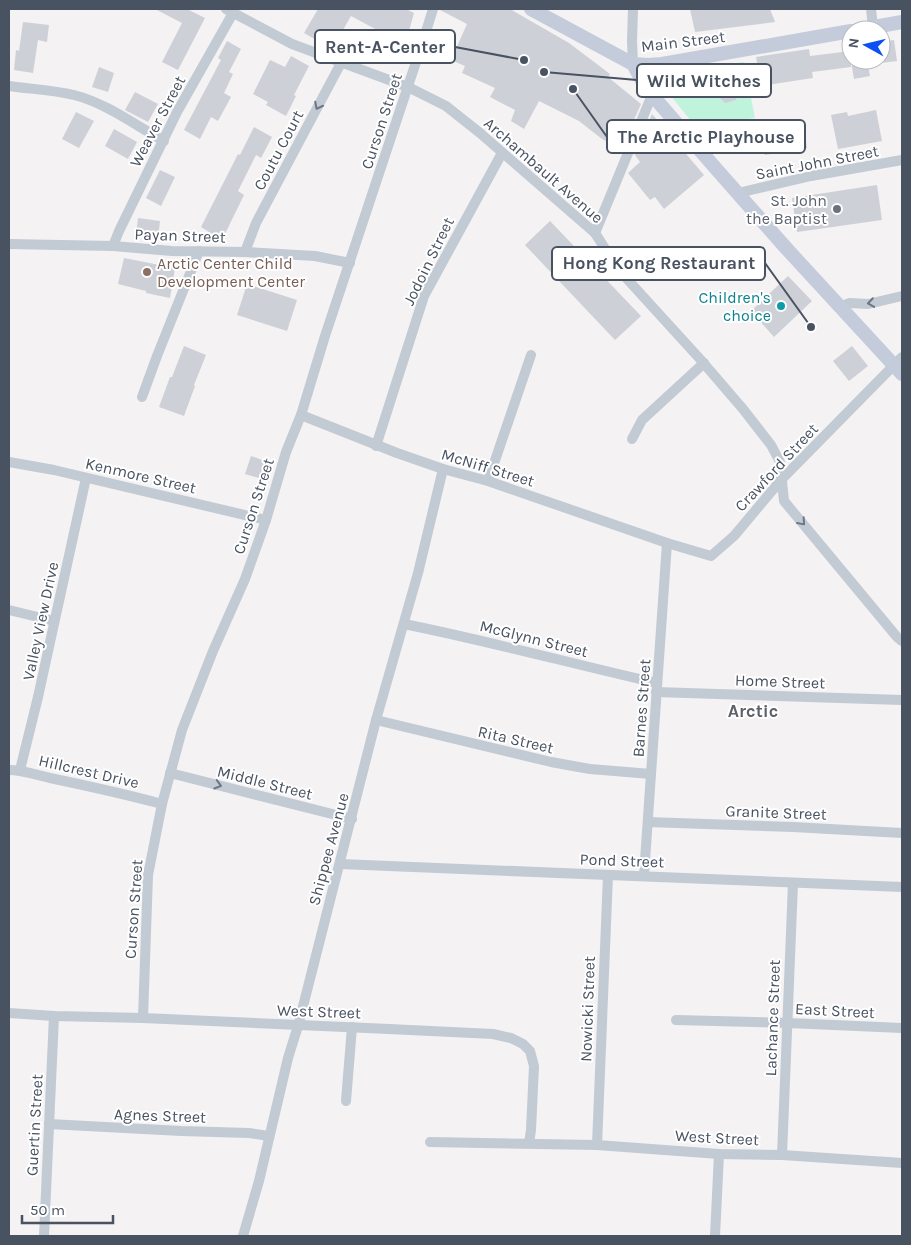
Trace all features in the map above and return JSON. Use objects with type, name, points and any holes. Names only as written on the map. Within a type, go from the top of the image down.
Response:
[{"type":"main road","name":"Main Street","points":[[531,9],[633,64],[663,63],[841,33]]},
{"type":"main road","points":[[633,64],[646,88],[738,193],[840,307],[900,365]]},
{"type":"street","name":"Curson Street","points":[[143,1018],[148,875],[162,804],[182,730],[213,651],[245,579],[266,520],[286,452],[301,415],[325,336],[433,9]]},
{"type":"street","points":[[633,9],[633,64]]},
{"type":"street","name":"Archambault Avenue","points":[[230,11],[292,44],[408,86],[446,106],[595,233],[618,269],[704,364],[771,445],[780,462],[784,501],[902,641]]},
{"type":"street","name":"Weaver Street","points":[[113,246],[129,208],[230,11]]},
{"type":"street","name":"Coutu Court","points":[[245,252],[256,223],[341,63]]},
{"type":"street","points":[[9,86],[74,95],[87,99],[109,109],[164,141]]},
{"type":"street","points":[[595,233],[652,95]]},
{"type":"street","name":"Jodoin Street","points":[[376,446],[424,296],[502,153]]},
{"type":"street","name":"Saint John Street","points":[[738,193],[811,176],[902,160]]},
{"type":"street","name":"Payan Street","points":[[9,244],[113,246],[172,251],[245,252],[315,256],[350,263]]},
{"type":"street","points":[[142,398],[199,251]]},
{"type":"street","points":[[840,307],[850,303],[868,304],[902,296]]},
{"type":"street","points":[[488,481],[531,354]]},
{"type":"street","points":[[632,439],[642,420],[704,364]]},
{"type":"street","name":"Crawford Street","points":[[668,543],[711,556],[734,536],[782,480],[900,365]]},
{"type":"street","name":"McNiff Street","points":[[301,415],[376,446],[443,469],[488,481],[668,543]]},
{"type":"street","name":"Kenmore Street","points":[[9,462],[31,465],[266,520]]},
{"type":"street","name":"Shippee Avenue","points":[[243,1236],[259,1181],[288,1058],[352,819],[376,720],[404,624],[443,469]]},
{"type":"street","name":"Valley View Drive","points":[[20,770],[86,478]]},
{"type":"street","name":"Barnes Street","points":[[644,875],[668,543]]},
{"type":"street","points":[[9,610],[54,620]]},
{"type":"street","name":"McGlynn Street","points":[[404,624],[473,638],[657,688]]},
{"type":"street","name":"Home Street","points":[[657,688],[902,700]]},
{"type":"street","name":"Rita Street","points":[[376,720],[551,762],[590,769],[651,774]]},
{"type":"street","name":"Hillcrest Drive","points":[[9,770],[20,770],[162,804]]},
{"type":"street","name":"Middle Street","points":[[170,774],[352,819]]},
{"type":"street","name":"Granite Street","points":[[648,822],[902,833]]},
{"type":"street","name":"Pond Street","points":[[340,864],[902,887]]},
{"type":"street","name":"Nowicki Street","points":[[597,1145],[608,875]]},
{"type":"street","name":"Lachance Street","points":[[782,1155],[793,883]]},
{"type":"street","name":"West Street","points":[[9,1013],[493,1034],[511,1038],[523,1044],[530,1051],[534,1066],[532,1130],[529,1143]]},
{"type":"street","name":"Guertin Street","points":[[44,1236],[54,1016]]},
{"type":"street","name":"East Street","points":[[676,1020],[788,1022],[902,1028]]},
{"type":"street","points":[[346,1101],[352,1028]]},
{"type":"street","name":"Agnes Street","points":[[49,1124],[249,1133],[269,1136]]},
{"type":"street","name":"West Street","points":[[430,1142],[597,1145],[719,1154],[782,1155],[902,1163]]},
{"type":"street","points":[[715,1236],[719,1154]]},
{"type":"green space","points":[[744,62],[755,118],[696,127],[662,85],[663,79],[666,76]]},
{"type":"building","points":[[155,9],[187,9],[205,18],[178,70],[162,62],[182,23]]},
{"type":"building","points":[[318,9],[406,9],[414,13],[405,45],[351,16],[332,49],[304,33]]},
{"type":"building","points":[[440,9],[510,9],[569,43],[610,74],[608,77],[641,104],[621,149],[602,139],[579,121],[539,101],[524,129],[511,121],[515,110],[490,97],[495,88],[462,73],[465,66],[451,60],[467,24]]},
{"type":"building","points":[[690,9],[770,9],[775,22],[695,32]]},
{"type":"building","points":[[23,22],[49,25],[47,42],[38,40],[33,73],[14,70],[16,50],[19,51]]},
{"type":"building","points":[[891,40],[894,40],[897,61],[891,62]]},
{"type":"building","points":[[227,41],[241,49],[229,72],[233,74],[224,93],[231,97],[218,121],[211,117],[200,139],[184,130],[221,60],[218,58]]},
{"type":"building","points":[[809,49],[810,56],[841,52],[841,68],[812,72],[813,78],[761,86],[756,57]]},
{"type":"building","points":[[291,56],[309,66],[294,95],[296,96],[286,116],[266,105],[268,102],[253,94],[270,60],[285,67]]},
{"type":"building","points":[[99,67],[114,73],[108,92],[92,87]]},
{"type":"building","points":[[852,70],[869,70],[870,76],[854,79]]},
{"type":"building","points":[[731,83],[739,90],[736,100],[725,103],[719,97],[721,86]]},
{"type":"building","points":[[135,92],[158,104],[148,122],[125,110]]},
{"type":"building","points":[[876,110],[882,141],[838,149],[831,115],[847,112],[848,116]]},
{"type":"building","points":[[76,112],[94,121],[79,148],[62,139]]},
{"type":"building","points":[[652,114],[704,175],[664,209],[655,197],[650,200],[628,173],[640,162],[635,155]]},
{"type":"building","points":[[803,122],[807,148],[765,155],[763,143],[755,140],[752,136],[753,131],[757,128],[763,129]]},
{"type":"building","points":[[254,127],[272,137],[261,158],[256,155],[238,191],[244,195],[222,240],[201,227]]},
{"type":"building","points":[[114,129],[137,142],[128,159],[105,146]]},
{"type":"building","points":[[160,170],[175,177],[161,206],[146,198]]},
{"type":"building","name":"St. John the Baptist","points":[[877,185],[882,220],[797,232],[792,198]]},
{"type":"building","points":[[138,218],[160,221],[158,238],[136,235]]},
{"type":"building","points":[[550,221],[641,316],[615,340],[525,245]]},
{"type":"building","points":[[124,258],[175,268],[170,298],[118,284]]},
{"type":"building","name":"Children's choice","points":[[788,276],[812,301],[774,337],[751,311]]},
{"type":"building","points":[[247,284],[297,300],[287,331],[237,315]]},
{"type":"building","points":[[184,346],[206,355],[184,416],[159,407]]},
{"type":"building","points":[[852,346],[868,366],[849,381],[833,361]]},
{"type":"building","points":[[251,456],[265,461],[259,478],[245,474]]},
{"type":"place","name":"Rent-A-Center","points":[[524,60]]},
{"type":"place","name":"Wild Witches","points":[[544,72]]},
{"type":"place","name":"The Arctic Playhouse","points":[[573,89]]},
{"type":"place","name":"St. John the Baptist","points":[[837,209]]},
{"type":"place","name":"Arctic Center Child Development Center","points":[[147,272]]},
{"type":"place","name":"Children's choice","points":[[781,306]]},
{"type":"place","name":"Hong Kong Restaurant","points":[[811,327]]},
{"type":"district","name":"Arctic","points":[[753,711]]}]
